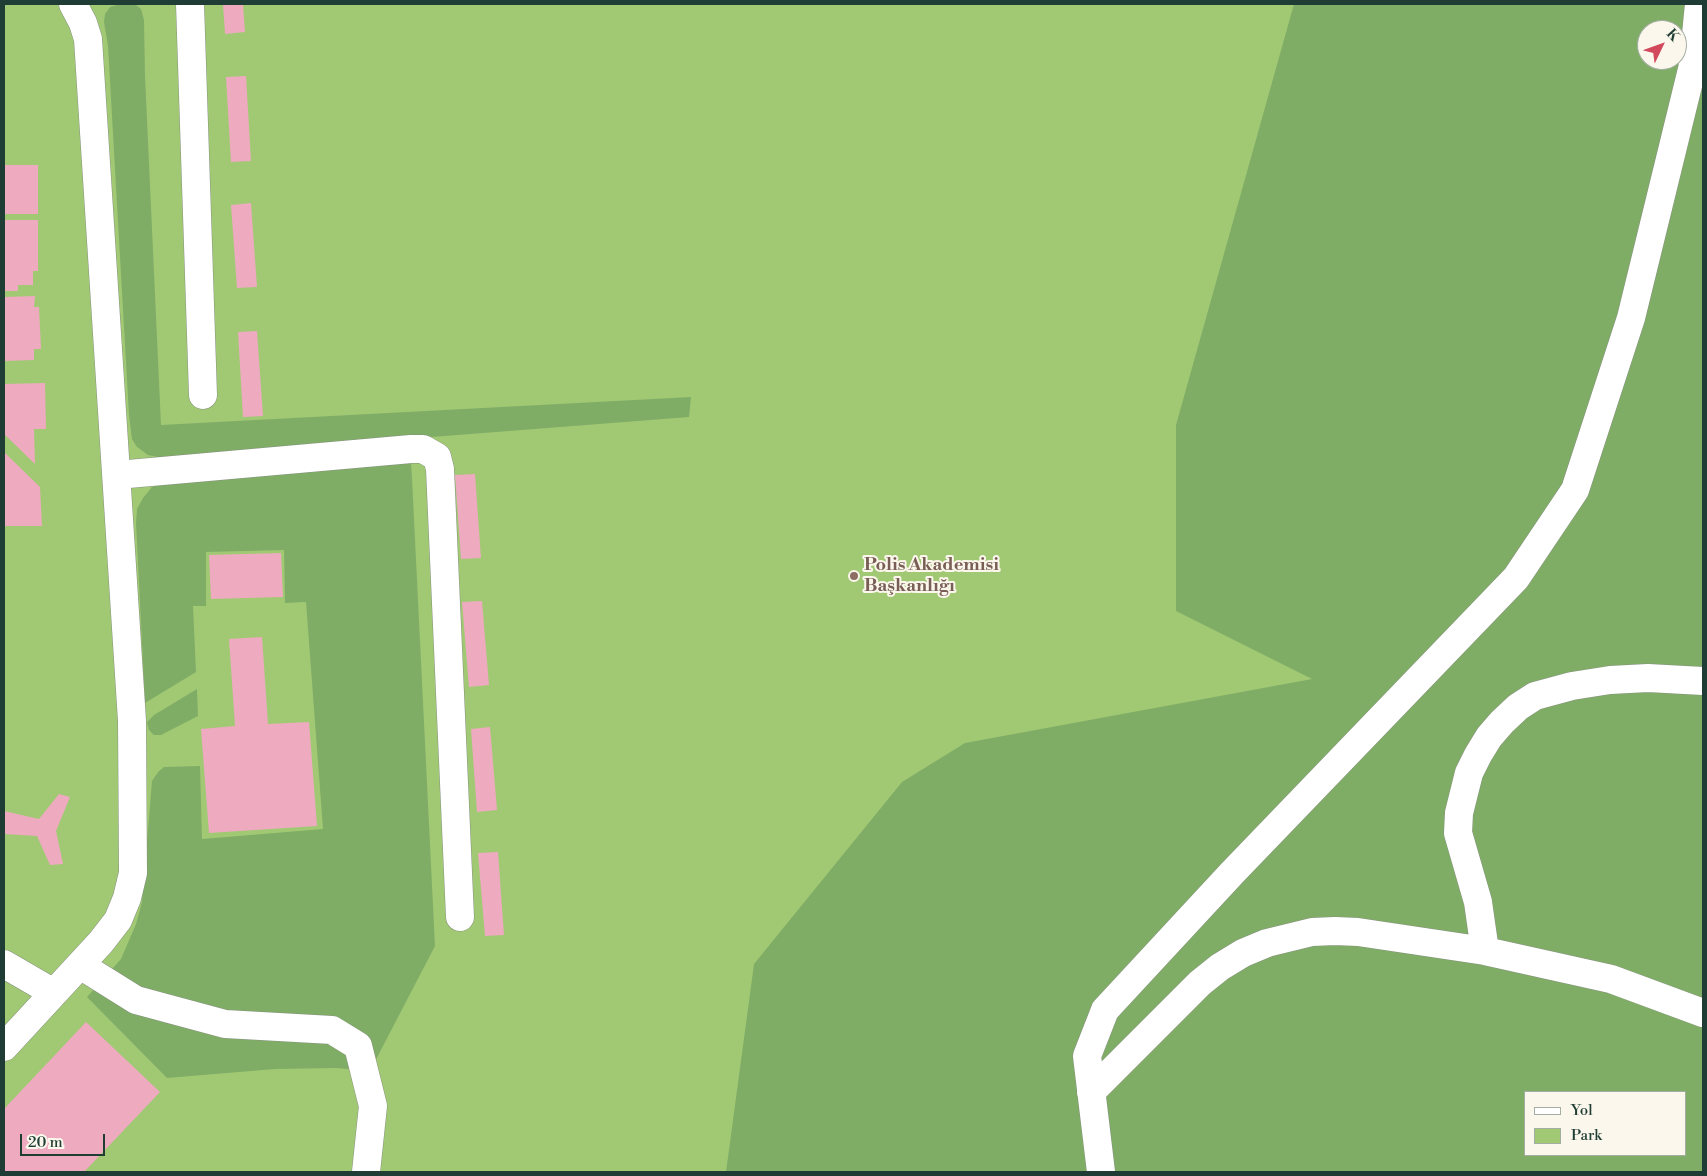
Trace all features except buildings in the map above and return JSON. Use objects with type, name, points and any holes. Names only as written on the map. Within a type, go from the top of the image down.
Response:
[{"type":"lane","points":[[4,1047],[101,942],[118,920],[127,898],[133,874],[132,721],[88,38],[83,23],[72,4]]},
{"type":"lane","points":[[190,4],[203,395]]},
{"type":"lane","points":[[1101,1172],[1087,1056],[1105,1010],[1232,873],[1516,578],[1575,490],[1631,318],[1693,65],[1700,4]]},
{"type":"lane","points":[[117,475],[411,449],[424,449],[437,457],[440,469],[460,917]]},
{"type":"lane","points":[[1485,951],[1478,902],[1458,833],[1459,813],[1469,773],[1489,737],[1502,722],[1535,696],[1572,686],[1610,680],[1648,678],[1703,681]]},
{"type":"lane","points":[[1091,1092],[1200,984],[1220,967],[1267,943],[1297,935],[1335,931],[1358,932],[1485,951],[1612,979],[1703,1012]]},
{"type":"lane","points":[[4,964],[54,993]]},
{"type":"lane","points":[[80,965],[136,1000],[225,1024],[332,1030],[358,1046],[373,1106],[366,1172]]},
{"type":"green space","name":"Polis Akademisi Başkanlığı","points":[[4,4],[1703,4],[1703,1172],[4,1172]]},
{"type":"green space","points":[[1294,4],[1703,4],[1703,1172],[726,1172],[754,964],[902,782],[965,743],[1312,679],[1176,611],[1176,425]]},
{"type":"green space","points":[[136,5],[141,9],[144,20],[161,425],[691,397],[689,417],[162,458],[148,455],[137,447],[132,439],[129,415],[108,46],[104,22],[105,14],[110,7]]},
{"type":"green space","points":[[404,460],[411,463],[412,478],[435,946],[370,1071],[336,1068],[275,1069],[167,1078],[87,997],[121,959],[136,924],[142,902],[152,781],[164,767],[200,766],[202,839],[323,829],[306,602],[285,603],[284,550],[206,552],[206,606],[193,606],[196,672],[145,703],[136,523],[137,509],[152,487],[163,483]]},
{"type":"green space","points":[[197,689],[198,716],[161,735],[154,735],[149,730],[147,722],[154,715]]},
{"type":"place","name":"Polis Akademisi Başkanlığı","points":[[854,576]]}]
